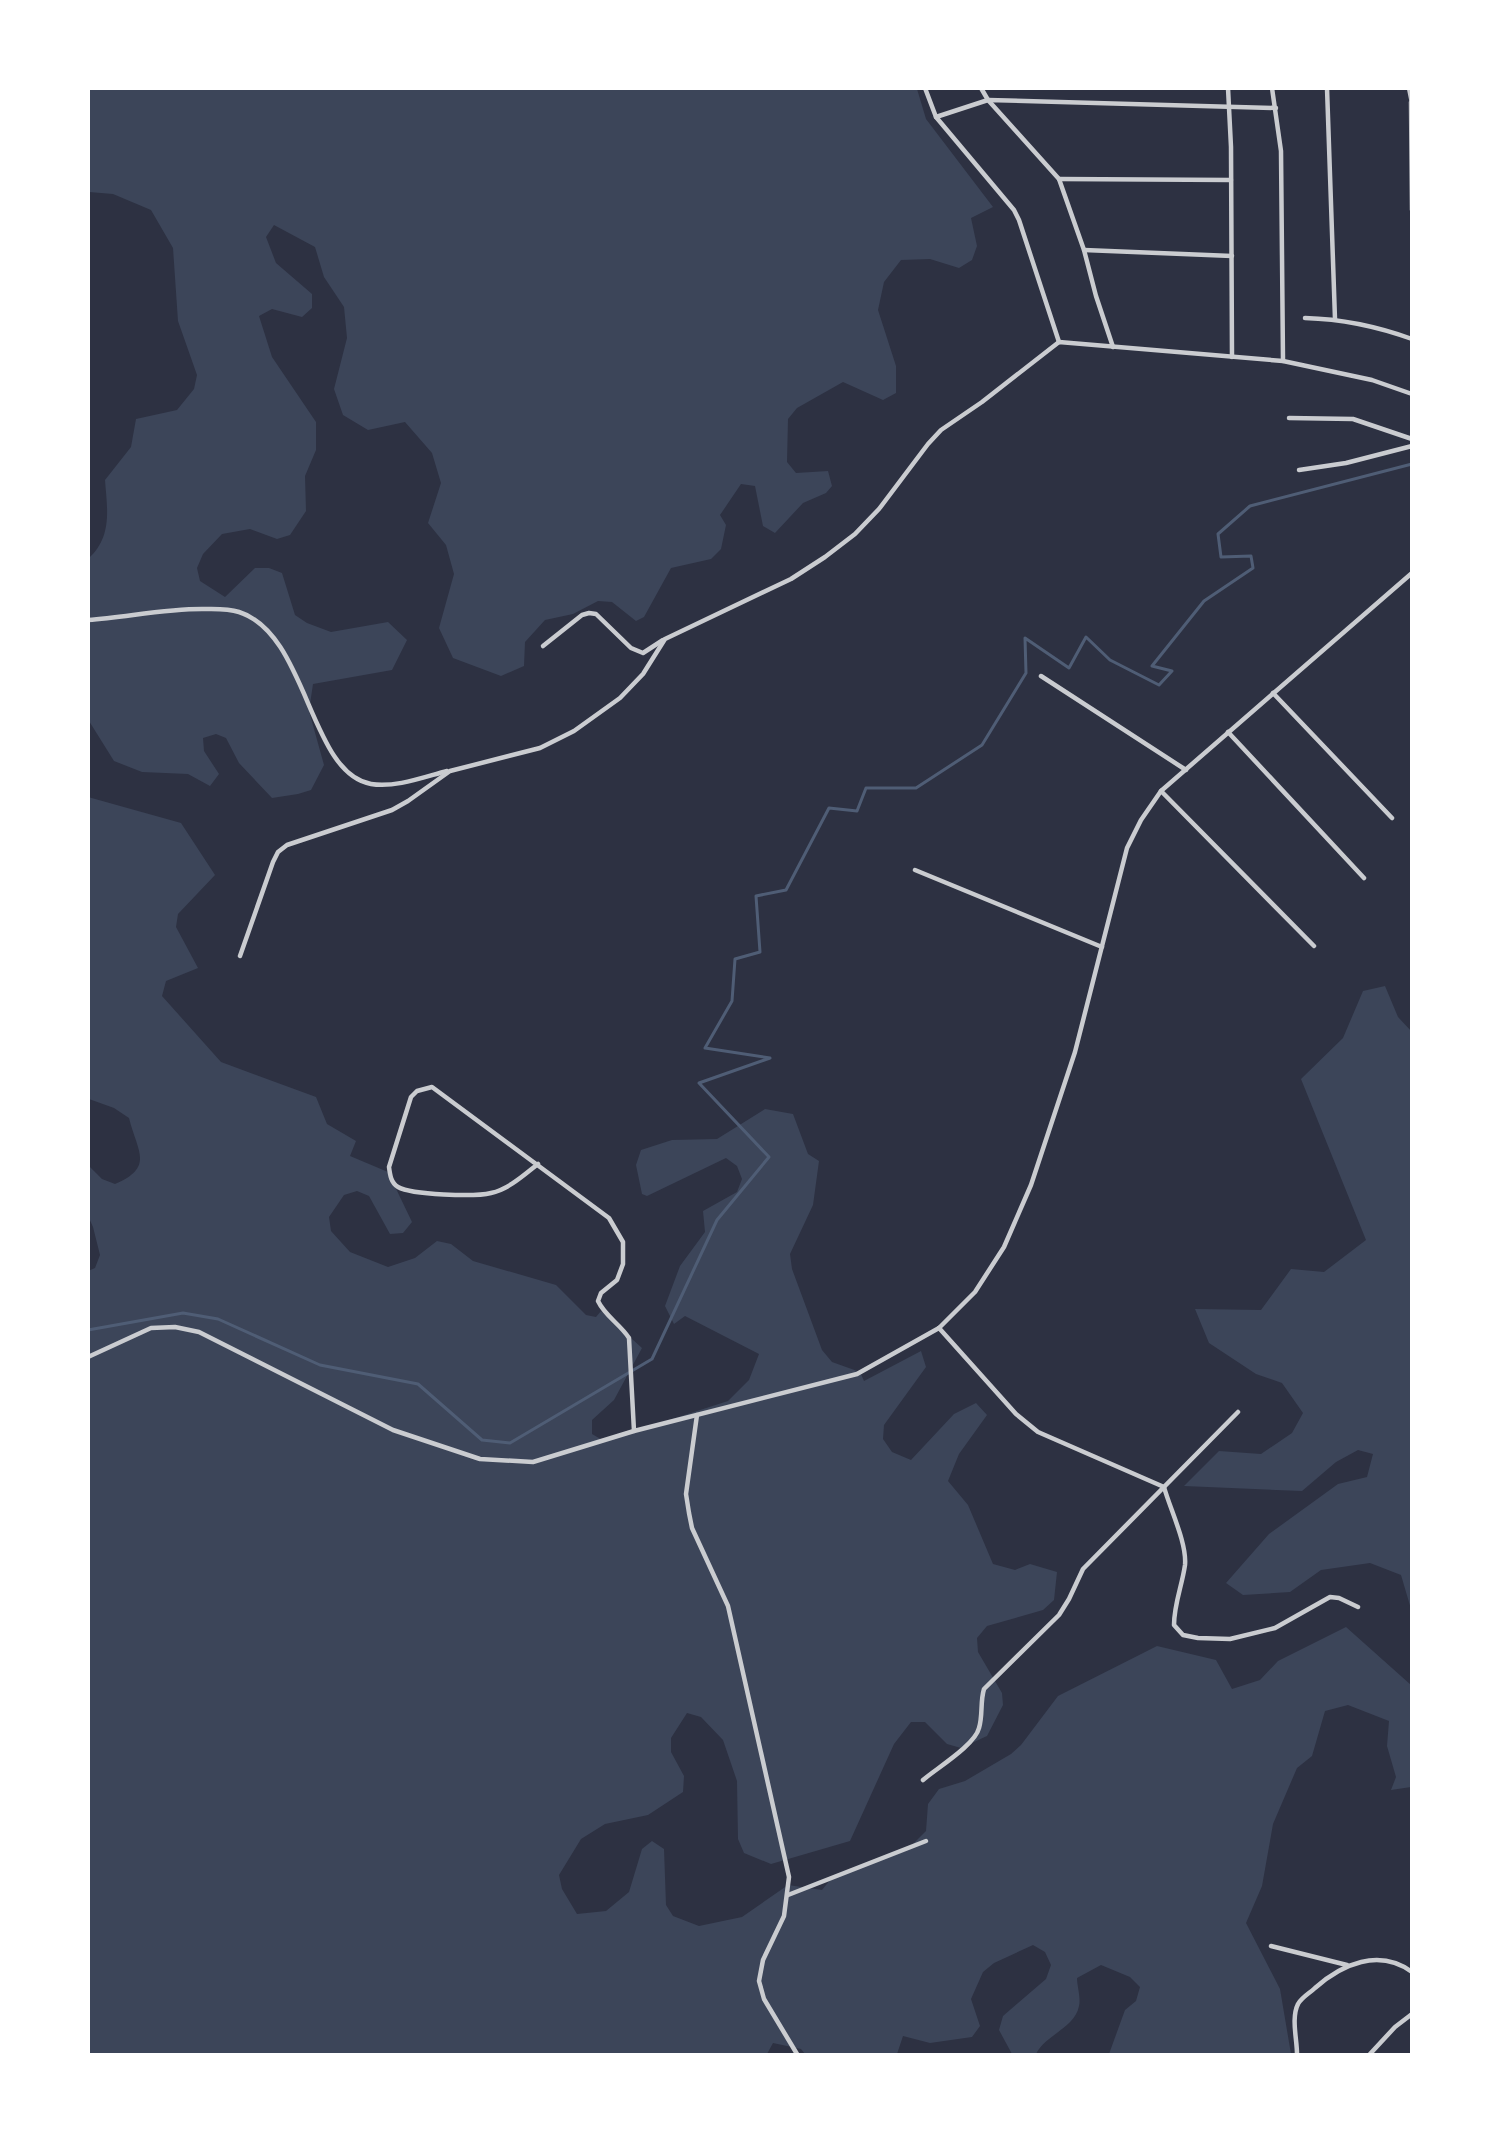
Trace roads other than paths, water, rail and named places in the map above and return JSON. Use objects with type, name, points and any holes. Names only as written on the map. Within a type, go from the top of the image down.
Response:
[{"type":"street","points":[[925,88],[936,117],[1014,210],[1059,342]]},
{"type":"street","points":[[981,88],[988,100],[1059,179],[1084,250],[1113,347]]},
{"type":"street","points":[[1228,88],[1232,357]]},
{"type":"street","points":[[1272,88],[1281,151],[1282,361]]},
{"type":"street","points":[[1327,88],[1335,319]]},
{"type":"street","points":[[1409,88],[1412,210]]},
{"type":"street","points":[[936,117],[988,100],[1276,108]]},
{"type":"street","points":[[1059,179],[1231,180]]},
{"type":"street","points":[[1084,250],[1232,256]]},
{"type":"street","points":[[1305,318],[1335,319],[1381,328],[1412,339]]},
{"type":"street","points":[[543,646],[573,622],[589,613],[596,614],[631,648],[643,653],[665,639],[791,579],[855,534],[879,509],[941,430],[1059,342],[1282,361],[1361,377],[1412,394]]},
{"type":"street","points":[[1290,418],[1353,419],[1412,440]]},
{"type":"street","points":[[1299,470],[1346,463],[1412,446]]},
{"type":"street","points":[[88,1356],[151,1328],[175,1327],[199,1332],[393,1430],[480,1459],[533,1462],[634,1431],[857,1374],[939,1328],[975,1292],[1004,1247],[1031,1185],[1076,1052],[1127,848],[1141,820],[1161,791],[1412,573]]},
{"type":"street","points":[[88,621],[136,613],[220,609],[240,612],[260,623],[269,631],[291,666],[324,741],[337,761],[355,778],[371,784],[415,780],[540,748],[574,731],[620,698],[643,674],[665,639]]},
{"type":"street","points":[[1041,676],[1186,770]]},
{"type":"street","points":[[1273,693],[1392,818]]},
{"type":"street","points":[[1228,732],[1365,878]]},
{"type":"street","points":[[240,956],[278,852],[287,845],[392,810],[450,771]]},
{"type":"street","points":[[1161,791],[1314,946]]},
{"type":"street","points":[[915,870],[1102,947]]},
{"type":"street","points":[[538,1164],[512,1184],[491,1193],[462,1195],[426,1193],[398,1187],[390,1178],[389,1167],[411,1097],[417,1091],[432,1087],[538,1164],[609,1218],[623,1242],[623,1264],[617,1280],[601,1293],[598,1301],[602,1309],[629,1338],[634,1431]]},
{"type":"street","points":[[939,1328],[1016,1414],[1038,1432],[1164,1487],[1184,1551],[1185,1564],[1174,1611],[1174,1625],[1183,1635],[1198,1638],[1230,1638],[1275,1628],[1330,1598],[1339,1598],[1358,1607]]},
{"type":"street","points":[[923,1780],[972,1740],[979,1728],[981,1698],[984,1689],[1059,1615],[1070,1599],[1083,1569],[1238,1412]]},
{"type":"street","points":[[697,1415],[686,1494],[689,1513],[692,1528],[728,1606],[789,1877],[784,1916],[763,1959],[759,1981],[764,2000],[797,2055]]},
{"type":"street","points":[[788,1895],[926,1841]]},
{"type":"street","points":[[1271,1946],[1347,1965]]},
{"type":"street","points":[[1297,2055],[1296,2011],[1300,2001],[1320,1983],[1347,1965],[1365,1960],[1402,1965],[1412,1972]]},
{"type":"street","points":[[1370,2055],[1395,2027],[1412,2014]]},
{"type":"waterway","points":[[88,1330],[183,1313],[218,1319],[320,1365],[418,1384],[482,1440],[510,1443],[652,1359],[717,1220],[769,1157],[699,1083],[770,1058],[705,1048],[732,1001],[735,959],[760,952],[756,896],[786,890],[829,808],[857,811],[866,788],[916,788],[982,745],[1026,673],[1025,638],[1069,668],[1086,637],[1110,660],[1159,685],[1172,671],[1152,666],[1204,601],[1253,568],[1251,556],[1221,557],[1218,534],[1250,506],[1412,464]]}]
